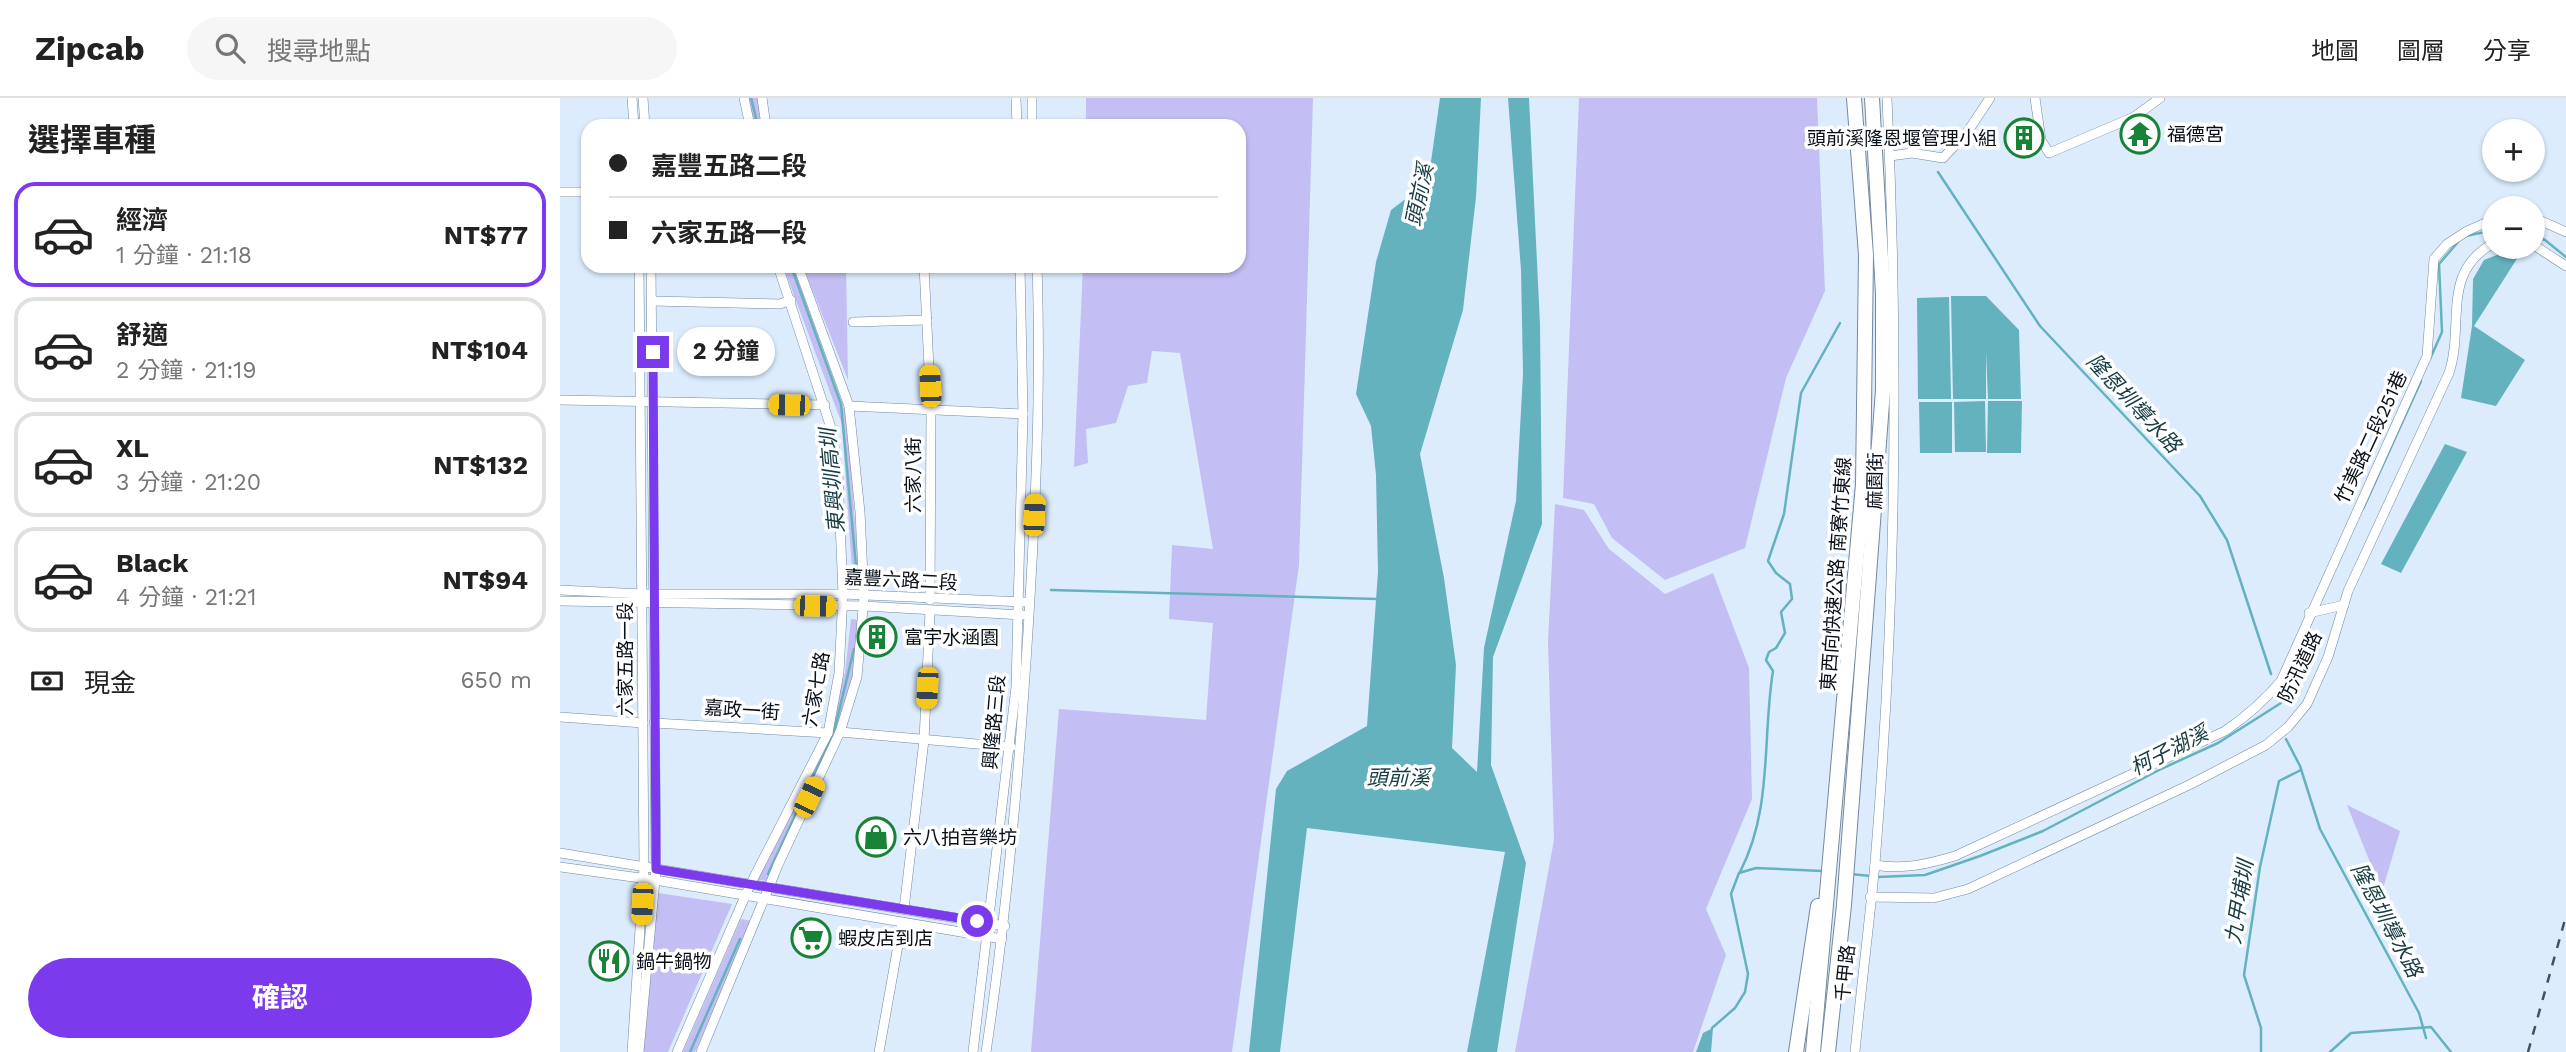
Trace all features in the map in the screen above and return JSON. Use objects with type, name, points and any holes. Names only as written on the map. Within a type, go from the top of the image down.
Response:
[{"type":"highway","name":"東西向快速公路 南寮竹東線","points":[[1813,1052],[1863,484],[1867,254],[1854,98]]},
{"type":"highway","name":"東西向快速公路 南寮竹東線","points":[[1829,1051],[1844,905],[1884,390],[1883,295],[1872,98]]},
{"type":"highway","points":[[1797,1052],[1837,794]]},
{"type":"street","points":[[632,98],[634,119]]},
{"type":"street","points":[[643,98],[644,119]]},
{"type":"street","points":[[744,98],[748,119]]},
{"type":"street","points":[[762,98],[765,119]]},
{"type":"street","points":[[1016,98],[1017,119]]},
{"type":"street","points":[[1032,98],[1032,119]]},
{"type":"street","name":"麻園街","points":[[1870,897],[1875,864],[1891,564],[1893,383],[1887,98]]},
{"type":"street","points":[[1890,156],[1912,153],[1943,158],[1966,134],[1990,98]]},
{"type":"street","points":[[2035,98],[2041,140],[2049,153],[2134,117],[2160,98]]},
{"type":"street","points":[[560,192],[581,192]]},
{"type":"street","points":[[2545,223],[2566,232]]},
{"type":"street","name":"竹美路二段251巷","points":[[1875,864],[1892,868],[1923,866],[1985,844],[2225,731],[2251,714],[2276,688],[2300,641],[2309,613],[2427,356],[2434,260],[2447,244],[2467,230],[2482,224]]},
{"type":"street","name":"防汛道路","points":[[1870,897],[1934,898],[1968,889],[2191,784],[2266,745],[2288,727],[2307,704],[2328,657],[2344,605],[2406,462],[2449,373],[2456,347],[2462,275],[2472,257],[2482,251]]},
{"type":"street","points":[[2545,252],[2566,266]]},
{"type":"street","name":"六家五路一段","points":[[632,1052],[644,867],[639,273]]},
{"type":"street","name":"六家五路一段","points":[[639,1052],[656,869],[651,273]]},
{"type":"street","name":"六家七路","points":[[677,1052],[750,885],[828,733],[842,648],[843,594],[838,474],[825,405],[781,273]]},
{"type":"street","name":"六家七路","points":[[701,1052],[768,888],[840,732],[857,677],[864,601],[860,513],[849,406],[802,273]]},
{"type":"street","name":"六家八街","points":[[924,273],[931,408],[930,600]]},
{"type":"street","name":"興隆路三段","points":[[986,1052],[1005,926],[1022,749],[1024,615],[1018,602],[1023,414],[1020,273]]},
{"type":"street","name":"興隆路三段","points":[[973,1052],[1024,615],[1030,603],[1038,417],[1037,273]]},
{"type":"street","points":[[652,302],[780,304],[791,300]]},
{"type":"street","points":[[853,322],[927,320]]},
{"type":"street","points":[[560,400],[825,405]]},
{"type":"street","points":[[849,406],[1023,414]]},
{"type":"street","name":"嘉豐六路二段","points":[[560,590],[643,599]]},
{"type":"street","name":"嘉豐六路二段","points":[[560,601],[843,594],[864,601],[930,611],[1024,615]]},
{"type":"street","name":"嘉豐六路二段","points":[[654,598],[842,606],[864,601],[1030,603]]},
{"type":"street","points":[[2309,613],[2344,605]]},
{"type":"street","points":[[904,909],[924,740],[930,611]]},
{"type":"street","points":[[560,717],[643,723]]},
{"type":"street","name":"嘉政一街","points":[[654,723],[828,733]]},
{"type":"street","points":[[840,732],[1010,747]]},
{"type":"street","points":[[560,853],[1005,926]]},
{"type":"street","points":[[560,867],[643,878],[1002,939]]},
{"type":"street","name":"千甲路","points":[[1855,1052],[1870,897]]},
{"type":"street","points":[[879,1052],[902,923]]},
{"type":"shaded area","points":[[747,98],[758,98],[762,119],[752,119]]},
{"type":"shaded area","points":[[1086,98],[1313,98],[1299,565],[1232,1052],[1031,1052],[1059,709],[1206,720],[1213,623],[1169,619],[1172,545],[1213,549],[1180,353],[1152,351],[1147,383],[1128,386],[1116,423],[1086,429],[1088,463],[1074,467],[1083,273],[1246,273],[1246,119],[1086,119]]},
{"type":"shaded area","points":[[1579,98],[1817,98],[1825,291],[1786,378],[1745,548],[1665,580],[1612,538],[1594,504],[1563,498]]},
{"type":"shaded area","points":[[786,273],[796,273],[847,417],[860,586],[853,584],[842,424]]},
{"type":"shaded area","points":[[806,273],[846,273],[848,380]]},
{"type":"shaded area","points":[[1555,504],[1584,510],[1609,549],[1665,594],[1713,573],[1749,668],[1752,799],[1706,909],[1726,955],[1693,1052],[1515,1052],[1554,840],[1548,641]]},
{"type":"shaded area","points":[[851,619],[859,620],[854,676],[838,732],[768,881],[758,880],[830,730],[845,672]]},
{"type":"shaded area","points":[[2347,805],[2400,831],[2382,892]]},
{"type":"shaded area","points":[[658,893],[732,904],[668,1052],[643,1052]]},
{"type":"shaded area","points":[[741,919],[752,921],[695,1052],[683,1052]]},
{"type":"water","name":"頭前溪","points":[[1440,98],[1481,98],[1476,197],[1463,310],[1420,454],[1444,578],[1456,665],[1452,748],[1477,772],[1484,648],[1516,501],[1523,374],[1521,270],[1508,98],[1529,98],[1540,324],[1542,524],[1493,657],[1491,765],[1526,863],[1497,1052],[1467,1052],[1505,852],[1307,828],[1280,1052],[1249,1052],[1276,789],[1287,771],[1367,726],[1378,572],[1376,475],[1371,426],[1356,394],[1376,262],[1391,210],[1416,191],[1423,218]]},
{"type":"water","points":[[2517,259],[2474,326],[2525,360],[2496,406],[2461,398],[2472,326],[2473,279],[2484,260]]},
{"type":"water","points":[[1951,296],[1986,296],[2019,330],[2021,399],[1988,399],[1986,351],[1986,399],[1953,399]]},
{"type":"water","points":[[1949,297],[1951,399],[1918,399],[1917,298]]},
{"type":"water","points":[[1985,401],[1986,452],[1955,452],[1954,402]]},
{"type":"water","points":[[1988,401],[2022,401],[2021,453],[1987,453]]},
{"type":"water","points":[[1919,402],[1952,402],[1952,453],[1920,453]]},
{"type":"water","points":[[2445,444],[2467,452],[2401,573],[2381,564]]},
{"type":"water","points":[[1713,1028],[1711,1052],[1696,1052],[1703,1033]]},
{"type":"waterway","name":"東興圳高圳","points":[[751,98],[756,119]]},
{"type":"waterway","name":"隆恩圳導水路","points":[[1938,172],[2040,326],[2200,496],[2227,540],[2271,674]]},
{"type":"waterway","name":"柯子湖溪","points":[[2466,236],[2482,233]]},
{"type":"waterway","name":"柯子湖溪","points":[[2545,240],[2566,257]]},
{"type":"waterway","name":"柯子湖溪","points":[[2430,359],[2442,332],[2439,264],[2458,242]]},
{"type":"waterway","name":"東興圳高圳","points":[[794,273],[841,404],[857,577]]},
{"type":"waterway","points":[[1740,872],[1758,823],[1762,798],[1773,671],[1766,660],[1769,652],[1776,648],[1785,633],[1781,612],[1792,599],[1790,584],[1776,573],[1768,561],[1784,514],[1801,393],[1840,323]]},
{"type":"waterway","name":"柯子湖溪","points":[[2363,509],[2421,381]]},
{"type":"waterway","points":[[1051,590],[1377,599]]},
{"type":"waterway","name":"柯子湖溪","points":[[1878,877],[1925,875],[1980,856],[2043,831],[2161,769],[2218,743],[2281,703],[2304,639]]},
{"type":"waterway","name":"東興圳高圳","points":[[768,874],[834,732],[854,649]]},
{"type":"waterway","name":"隆恩圳導水路","points":[[2286,739],[2300,766],[2320,829],[2419,1013],[2426,1038]]},
{"type":"waterway","name":"九甲埔圳","points":[[2261,1052],[2261,1028],[2244,975],[2260,867],[2279,781],[2301,770]]},
{"type":"waterway","name":"柯子湖溪","points":[[1712,1028],[1735,1008],[1745,992],[1748,974],[1731,894],[1739,873],[1756,868],[1822,871]]},
{"type":"waterway","name":"柯子湖溪","points":[[1850,874],[1871,876]]},
{"type":"waterway","name":"東興圳高圳","points":[[690,1052],[740,939]]},
{"type":"waterway","points":[[2330,1052],[2351,1033],[2431,1027],[2451,1052]]},
{"type":"railway","points":[[2528,1052],[2566,916]]},
{"type":"place","name":"福德宮","points":[[2140,134]]},
{"type":"place","name":"頭前溪隆恩堰管理小組","points":[[2024,138]]},
{"type":"place","name":"富宇水涵園","points":[[877,637]]},
{"type":"place","name":"六八拍音樂坊","points":[[876,837]]},
{"type":"place","name":"蝦皮店到店","points":[[811,938]]},
{"type":"place","name":"鍋牛鍋物","points":[[609,961]]},
{"type":"route","points":[[653,352],[656,869],[977,921]]}]
